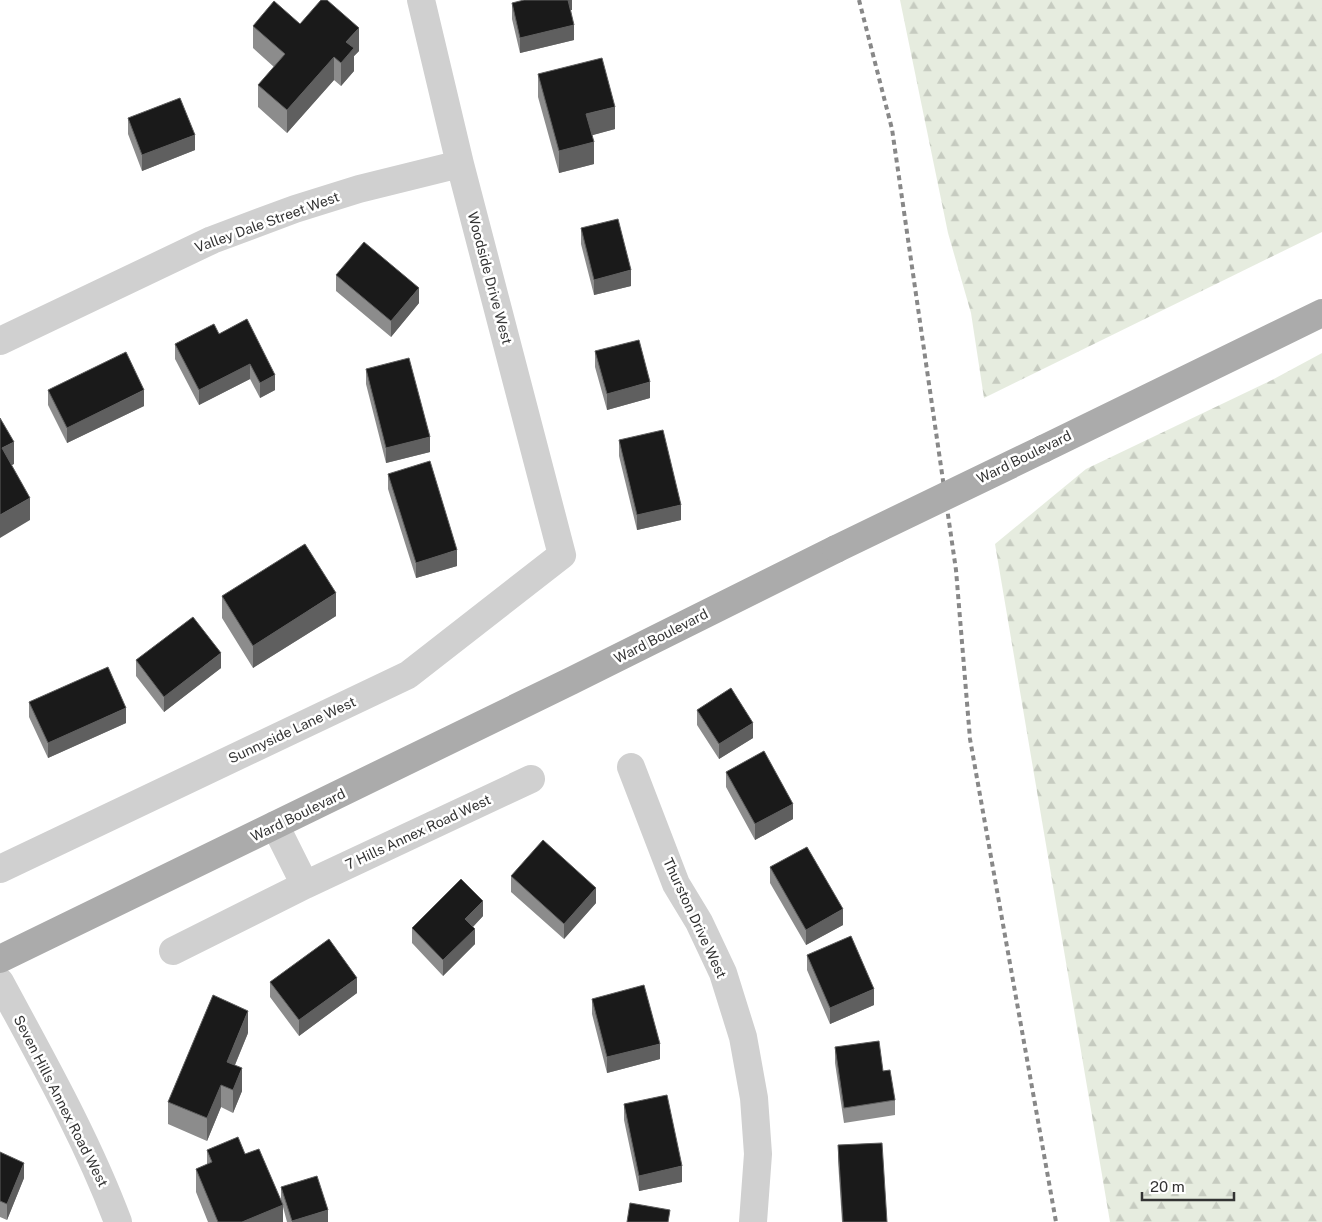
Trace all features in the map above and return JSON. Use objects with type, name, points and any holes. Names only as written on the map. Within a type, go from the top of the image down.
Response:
[{"type":"main road","name":"Ward Boulevard","points":[[0,959],[571,682],[836,548],[1322,313]]},
{"type":"street","name":"Woodside Drive West","points":[[422,0],[460,164],[562,555]]},
{"type":"street","name":"Valley Dale Street West","points":[[0,341],[212,240],[296,209],[359,189],[460,164]]},
{"type":"street","name":"Sunnyside Lane West","points":[[0,869],[408,675],[562,555]]},
{"type":"street","name":"Thurston Drive West","points":[[631,767],[676,884],[699,922],[723,973],[744,1037],[754,1098],[758,1154],[753,1222]]},
{"type":"street","name":"7 Hills Annex Road West","points":[[173,951],[305,885],[531,779]]},
{"type":"street","points":[[275,826],[305,885]]},
{"type":"street","name":"Seven Hills Annex Road West","points":[[0,982],[70,1114],[118,1222]]},
{"type":"green space","points":[[900,0],[1322,0],[1322,232],[984,398],[971,313],[948,233]]},
{"type":"green space","points":[[1322,353],[1322,1222],[1110,1222],[995,544],[1086,469],[1272,380]]},
{"type":"building","points":[[321,0],[327,0],[359,28],[346,42],[354,48],[341,63],[334,57],[287,110],[258,85],[285,54],[253,26],[274,1],[300,24]]},
{"type":"building","points":[[524,0],[568,0],[574,25],[520,38],[512,3]]},
{"type":"building","points":[[602,58],[615,107],[586,114],[594,142],[559,151],[538,74]]},
{"type":"building","points":[[180,98],[195,135],[142,155],[128,118]]},
{"type":"building","points":[[618,219],[631,270],[594,280],[581,228]]},
{"type":"building","points":[[364,242],[419,288],[391,321],[336,275]]},
{"type":"building","points":[[247,319],[275,375],[260,383],[250,364],[199,390],[175,344],[214,324],[219,334]]},
{"type":"building","points":[[639,340],[650,382],[607,394],[595,351]]},
{"type":"building","points":[[126,352],[144,390],[67,428],[48,390]]},
{"type":"building","points":[[409,358],[430,437],[386,448],[366,369]]},
{"type":"building","points":[[0,418],[14,442],[2,448],[30,498],[0,515]]},
{"type":"building","points":[[663,430],[681,505],[637,515],[619,440]]},
{"type":"building","points":[[430,461],[457,550],[416,563],[388,474]]},
{"type":"building","points":[[305,544],[336,593],[253,646],[222,596]]},
{"type":"building","points":[[193,617],[221,653],[164,697],[136,660]]},
{"type":"building","points":[[108,667],[126,708],[48,743],[29,702]]},
{"type":"building","points":[[731,688],[753,723],[719,744],[697,710]]},
{"type":"building","points":[[764,751],[793,804],[755,824],[726,772]]},
{"type":"building","points":[[543,840],[596,888],[564,924],[511,876]]},
{"type":"building","points":[[807,847],[843,909],[806,930],[770,867]]},
{"type":"building","points":[[461,879],[483,901],[465,919],[475,929],[443,960],[412,928]]},
{"type":"building","points":[[851,936],[874,989],[830,1008],[807,955]]},
{"type":"building","points":[[329,939],[357,978],[299,1020],[270,982]]},
{"type":"building","points":[[644,985],[660,1044],[607,1057],[592,999]]},
{"type":"building","points":[[213,995],[248,1011],[227,1062],[242,1068],[233,1090],[221,1085],[207,1118],[168,1102]]},
{"type":"building","points":[[879,1041],[883,1071],[890,1070],[895,1100],[844,1108],[835,1047]]},
{"type":"building","points":[[667,1095],[682,1166],[639,1176],[624,1104]]},
{"type":"building","points":[[238,1137],[245,1154],[259,1149],[283,1205],[242,1222],[218,1222],[196,1169],[212,1162],[207,1150]]},
{"type":"building","points":[[882,1143],[887,1222],[843,1222],[838,1145]]},
{"type":"building","points":[[0,1152],[24,1163],[7,1204],[0,1201]]},
{"type":"building","points":[[317,1176],[328,1210],[292,1221],[281,1187]]},
{"type":"building","points":[[630,1203],[670,1210],[668,1222],[627,1222]]},
{"type":"railway","points":[[859,0],[892,129],[956,570],[970,739],[1056,1222]]}]
